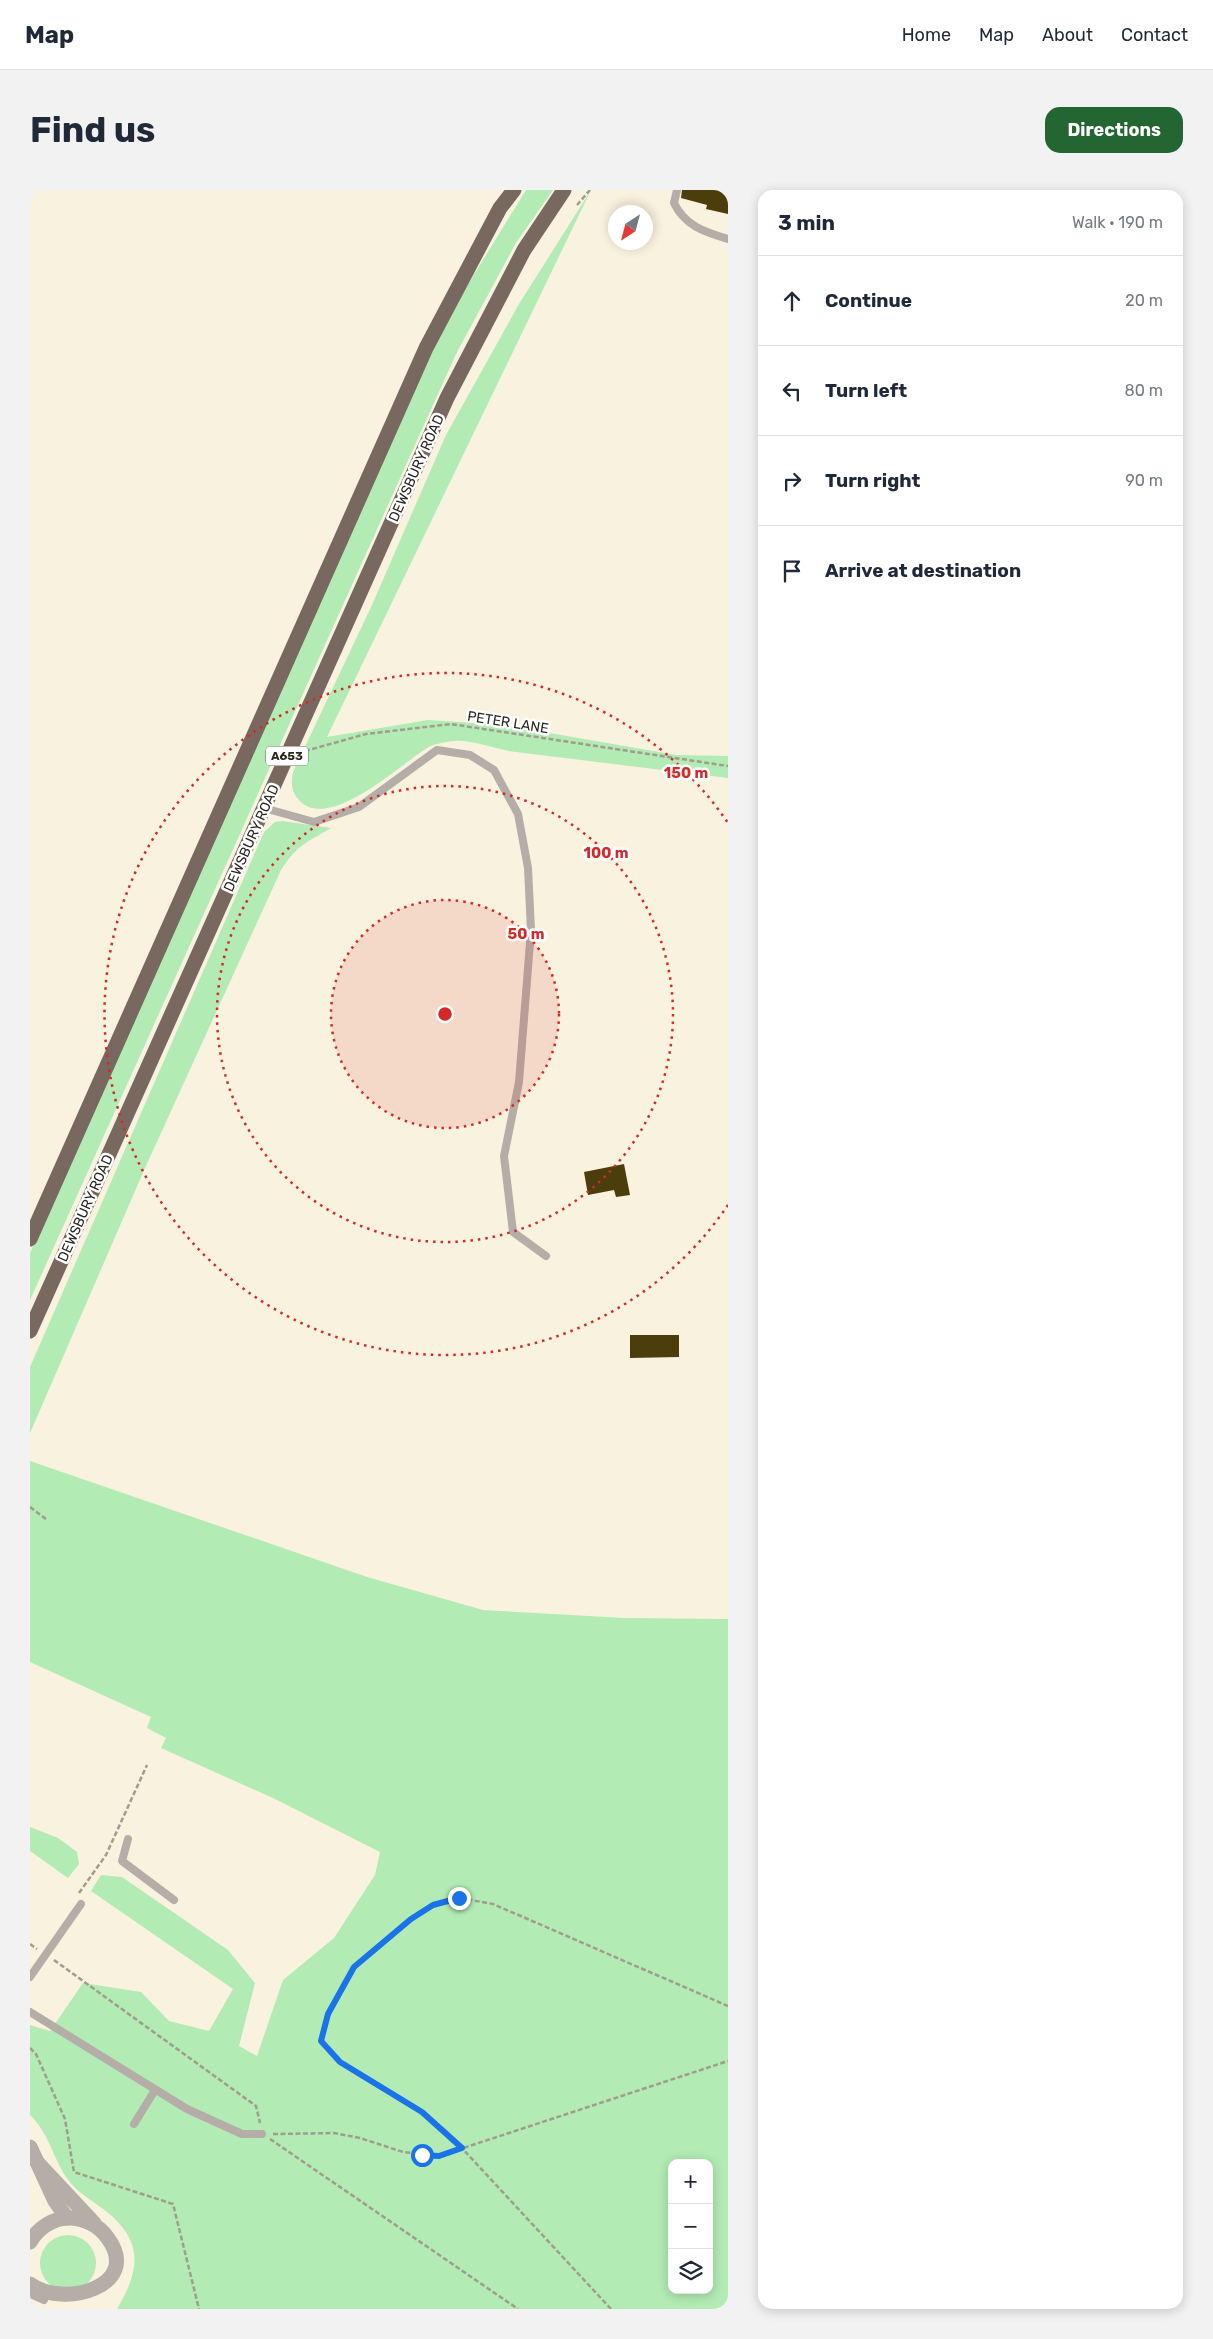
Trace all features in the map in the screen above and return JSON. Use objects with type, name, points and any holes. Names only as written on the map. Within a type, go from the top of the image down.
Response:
[{"type":"highway","name":"A653","points":[[30,1239],[426,348],[500,208],[514,190]]},
{"type":"highway","name":"DEWSBURY ROAD","points":[[30,1331],[447,398],[524,250],[564,190]]},
{"type":"street","points":[[30,2147],[55,2201],[67,2218]]},
{"type":"street","points":[[37,2162],[102,2231],[113,2248],[116,2267],[106,2301]]},
{"type":"street","points":[[32,2239],[42,2227],[54,2221],[67,2218],[86,2220],[102,2231]]},
{"type":"street","points":[[30,2221],[32,2239]]},
{"type":"street","points":[[30,2284],[37,2297],[63,2309],[77,2308],[90,2304],[110,2286]]},
{"type":"lane","points":[[677,190],[674,203],[689,222],[701,231],[728,239]]},
{"type":"lane","points":[[264,808],[314,822],[359,807],[437,750],[470,755],[494,770],[518,814],[528,868],[531,930],[519,1082],[504,1156],[513,1232],[546,1256]]},
{"type":"lane","points":[[128,1839],[122,1861],[174,1900]]},
{"type":"lane","points":[[30,1977],[78,1902]]},
{"type":"lane","points":[[30,2012],[187,2109],[242,2134],[262,2134]]},
{"type":"lane","points":[[134,2124],[155,2090]]},
{"type":"path","points":[[577,205],[590,190]]},
{"type":"path","name":"PETER LANE","points":[[287,756],[366,734],[451,724],[728,766]]},
{"type":"path","points":[[30,1508],[46,1519]]},
{"type":"path","points":[[78,1902],[106,1855],[147,1765]]},
{"type":"path","points":[[611,2309],[462,2148],[422,2112],[340,2062],[321,2041],[328,2014],[354,1967],[411,1919],[433,1905],[459,1898],[493,1904],[728,2006]]},
{"type":"path","points":[[34,1956],[39,1950]]},
{"type":"path","points":[[30,2048],[36,2054],[65,2119],[74,2172],[173,2204],[199,2309]]},
{"type":"path","points":[[262,2134],[334,2133],[380,2144],[403,2152],[439,2156],[728,2061]]},
{"type":"green space","points":[[526,190],[553,190],[516,243],[456,354],[30,1300],[30,1253],[446,320]]},
{"type":"green space","points":[[591,190],[327,737],[428,720],[504,725],[676,755],[728,756],[728,778],[516,752],[468,742],[453,741],[436,744],[427,748],[383,780],[345,802],[328,808],[312,808],[299,800],[294,793],[292,783],[293,772],[372,605],[446,435],[519,304]]},
{"type":"green space","points":[[282,821],[331,828],[298,849],[281,870],[145,1168],[30,1433],[30,1367],[264,832],[275,822]]},
{"type":"green space","points":[[30,1461],[367,1577],[483,1610],[624,1618],[728,1619],[728,2309],[117,2309],[124,2297],[133,2273],[134,2250],[123,2228],[113,2217],[76,2189],[66,2177],[46,2137],[30,2115],[30,2025],[50,2031],[83,1983],[141,1992],[169,2021],[209,2031],[233,1989],[91,1891],[101,1875],[122,1877],[228,1950],[255,1983],[239,2046],[257,2056],[283,1980],[334,1938],[375,1875],[380,1852],[273,1798],[161,1748],[166,1738],[147,1728],[151,1717],[30,1662]]},
{"type":"green space","points":[[30,1827],[58,1838],[77,1852],[79,1864],[68,1878],[30,1851]]},
{"type":"green space","points":[[62,2235],[74,2235],[88,2243],[96,2257],[94,2274],[88,2283],[74,2291],[62,2291],[52,2286],[45,2279],[40,2269],[40,2257],[45,2247],[52,2240]]},
{"type":"building","points":[[682,190],[728,190],[728,214],[706,209],[707,205],[681,198]]},
{"type":"building","points":[[624,1164],[630,1195],[616,1197],[614,1190],[588,1195],[584,1172]]},
{"type":"building","points":[[630,1335],[679,1335],[679,1357],[630,1358]]},
{"type":"route","points":[[422,2155],[439,2156],[462,2148],[447,2132],[422,2112],[340,2062],[321,2041],[328,2014],[354,1967],[411,1919],[433,1905],[459,1898]]}]
